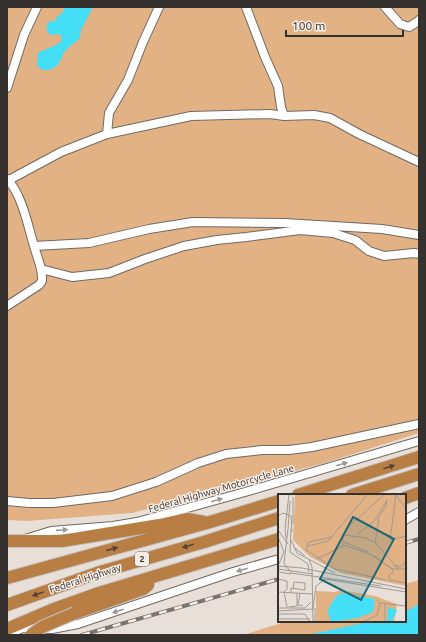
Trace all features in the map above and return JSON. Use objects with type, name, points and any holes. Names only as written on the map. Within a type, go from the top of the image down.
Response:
[{"type":"highway","points":[[301,494],[419,457]]},
{"type":"highway","points":[[355,494],[419,474]]},
{"type":"highway","name":"Federal Highway","points":[[7,578],[207,523],[278,501]]},
{"type":"highway","name":"Federal Highway","points":[[7,604],[100,572],[204,542],[278,518]]},
{"type":"highway","points":[[7,541],[62,541],[159,526],[187,519],[207,523]]},
{"type":"highway","points":[[7,629],[54,609],[99,593],[278,539]]},
{"type":"highway","points":[[31,635],[42,627],[75,613],[143,589],[162,575]]},
{"type":"lane","points":[[7,88],[24,35],[37,7]]},
{"type":"lane","points":[[107,134],[109,113],[128,80],[159,7]]},
{"type":"lane","points":[[246,7],[278,86],[284,116]]},
{"type":"lane","points":[[385,7],[400,24],[409,27],[419,20]]},
{"type":"lane","points":[[7,306],[40,285],[42,280],[41,269],[28,224],[18,196],[8,180],[61,152],[107,134],[191,116],[270,114],[284,116],[314,115],[330,118],[359,134],[419,162]]},
{"type":"lane","points":[[34,246],[89,243],[149,229],[193,222],[285,223],[382,229],[419,235]]},
{"type":"lane","points":[[41,269],[72,277],[109,273],[184,246],[217,240],[300,230],[333,233],[355,240],[369,251],[384,256],[414,253],[419,254]]},
{"type":"lane","points":[[7,501],[53,503],[112,496],[156,482],[198,463],[226,454],[312,447],[419,424]]},
{"type":"lane","name":"Federal Highway Motorcycle Lane","points":[[25,539],[51,531],[113,526],[137,522],[419,441]]},
{"type":"lane","points":[[187,519],[197,512],[203,504]]},
{"type":"lane","points":[[406,519],[419,512]]},
{"type":"lane","points":[[7,634],[23,628],[52,629],[78,624],[233,572],[278,559]]},
{"type":"shaded area","points":[[7,7],[419,7],[419,433],[325,463],[132,513],[27,521],[7,520]]},
{"type":"shaded area","points":[[419,580],[419,635],[243,635],[285,622],[406,622],[406,584]]},
{"type":"water","points":[[64,7],[93,7],[81,30],[80,38],[66,50],[55,67],[47,70],[42,69],[37,65],[38,53],[62,40],[59,34],[51,35],[48,33],[47,25],[51,21],[56,21],[56,18],[64,11]]},
{"type":"water","points":[[419,604],[419,635],[307,635],[368,622],[406,622],[406,611]]},
{"type":"railway","points":[[406,543],[419,539]]},
{"type":"railway","points":[[82,635],[278,579]]}]
